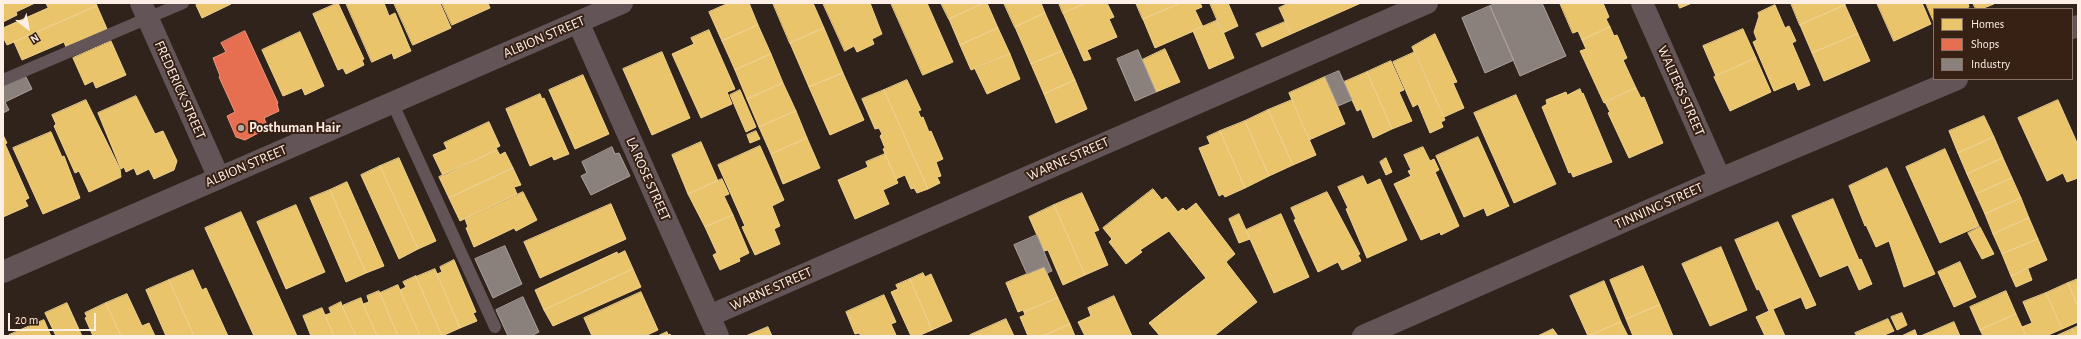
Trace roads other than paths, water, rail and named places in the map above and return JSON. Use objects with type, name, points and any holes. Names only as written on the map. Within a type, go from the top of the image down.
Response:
[{"type":"street","name":"ALBION STREET","points":[[3,272],[622,3]]},
{"type":"street","name":"WARNE STREET","points":[[709,316],[1427,3]]},
{"type":"street","name":"WALTERS STREET","points":[[1642,3],[1720,179]]},
{"type":"street","name":"FREDERICK STREET","points":[[144,11],[219,178]]},
{"type":"street","name":"LA ROSE STREET","points":[[578,22],[718,336]]},
{"type":"street","name":"TINNING STREET","points":[[1363,336],[1720,179],[1955,80]]},
{"type":"lane","points":[[3,80],[144,11],[182,3]]},
{"type":"lane","points":[[392,102],[495,328]]},
{"type":"place","name":"Posthuman Hair","points":[[241,128]]}]
